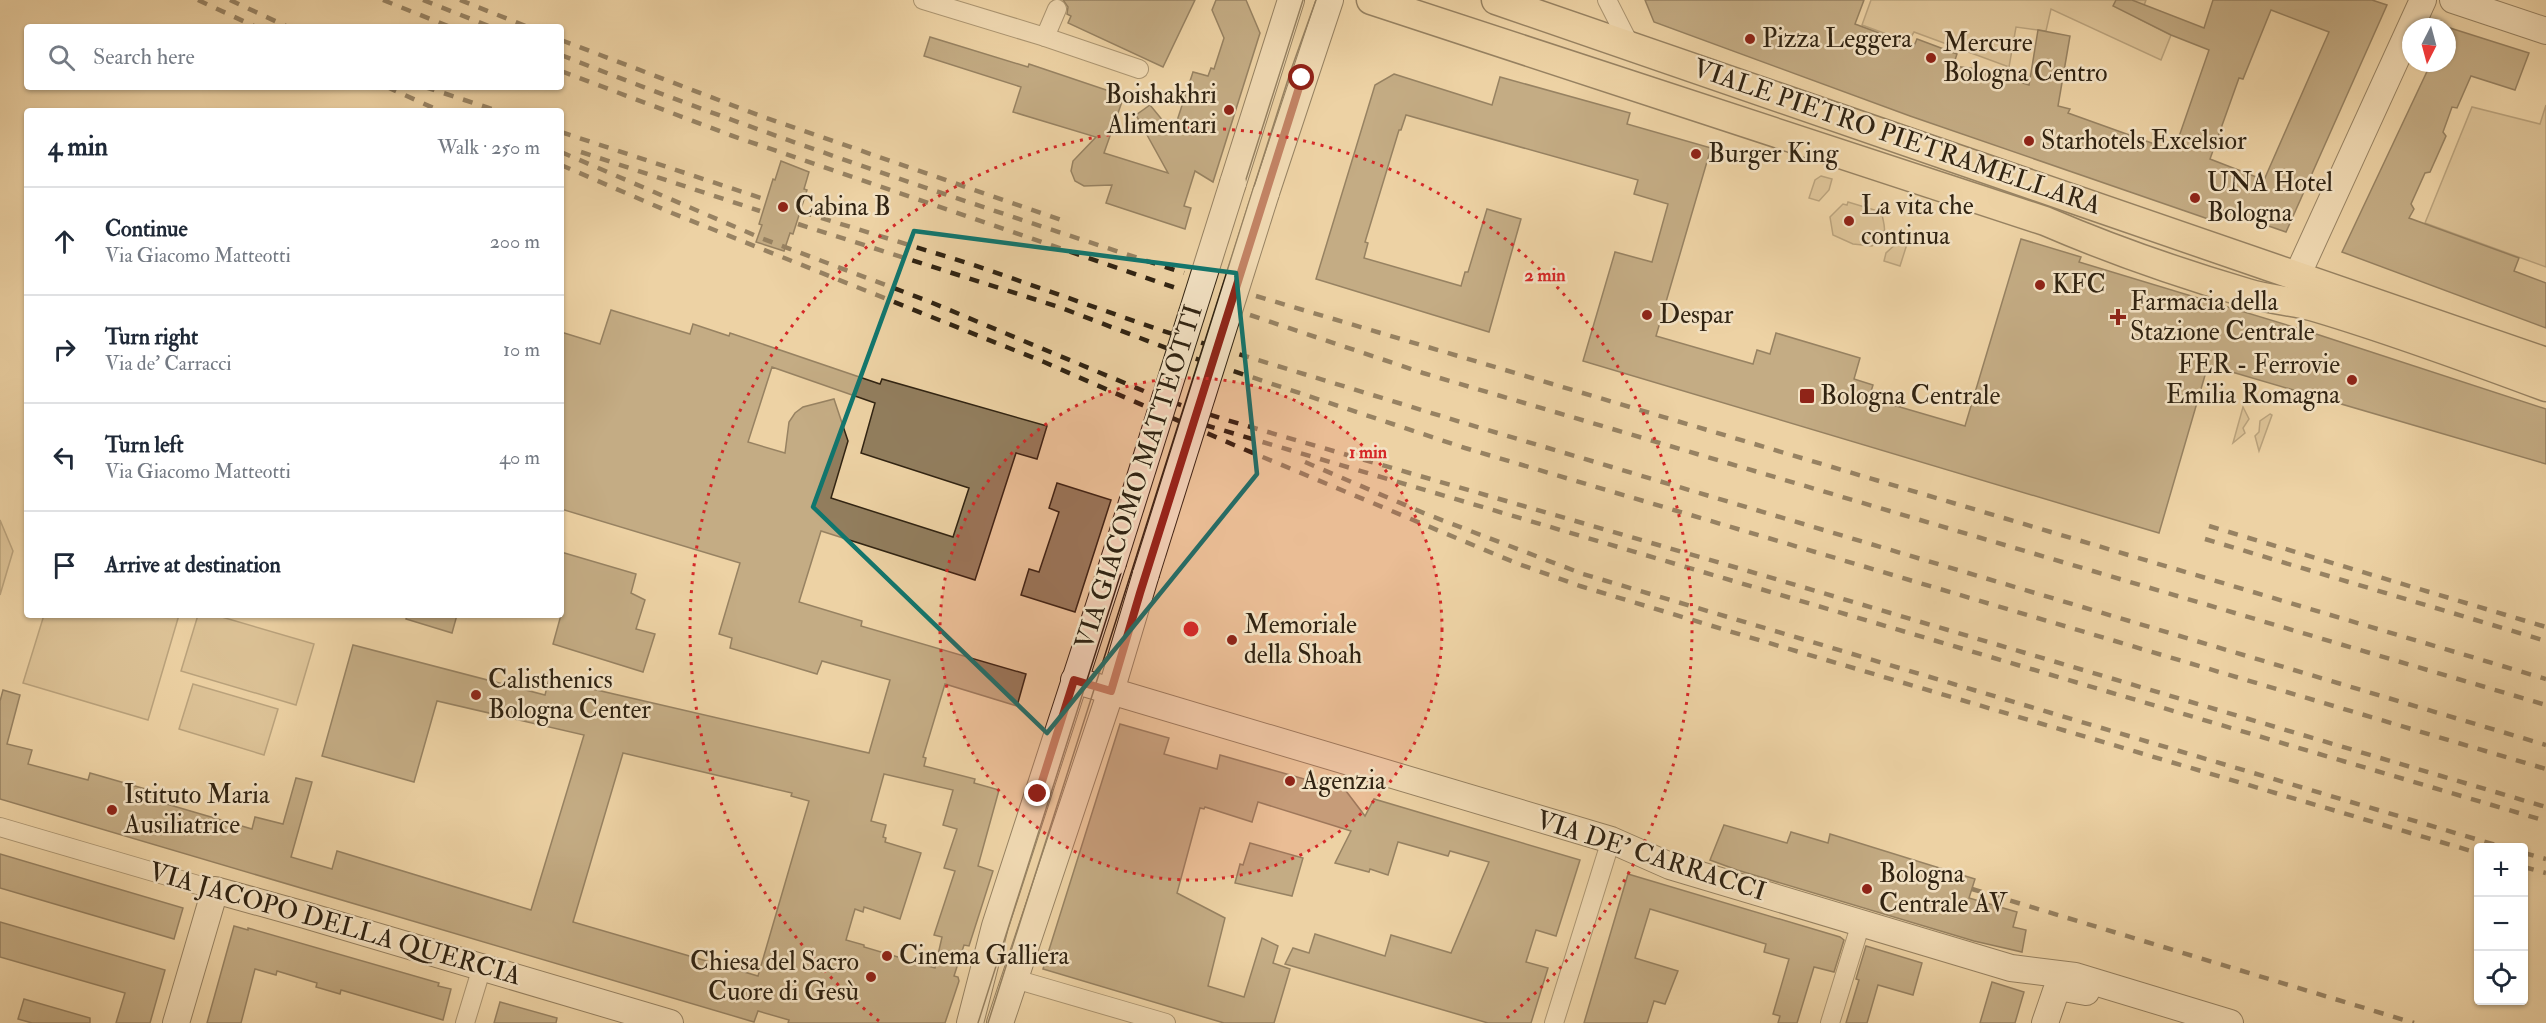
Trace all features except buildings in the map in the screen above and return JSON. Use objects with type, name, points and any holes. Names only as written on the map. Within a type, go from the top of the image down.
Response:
[{"type":"main road","name":"VIALE PIETRO PIETRAMELLARA","points":[[1371,0],[2045,221],[2093,241],[2245,293],[2328,311],[2488,364],[2546,387]]},
{"type":"main road","name":"VIALE PIETRO PIETRAMELLARA","points":[[1496,0],[2546,362]]},
{"type":"main road","name":"VIALE PIETRO PIETRAMELLARA","points":[[2045,221],[2094,230],[2261,286],[2283,287],[2297,276]]},
{"type":"street","points":[[922,0],[1045,37],[1139,69]]},
{"type":"street","name":"VIA GIACOMO MATTEOTTI","points":[[970,1023],[995,926],[1113,563],[1291,0]]},
{"type":"street","name":"VIA GIACOMO MATTEOTTI","points":[[1000,1023],[1111,691],[1266,193],[1330,0]]},
{"type":"street","points":[[1607,0],[1630,45]]},
{"type":"street","points":[[2297,276],[2423,0]]},
{"type":"street","points":[[2453,0],[2546,31]]},
{"type":"street","points":[[1045,37],[1058,9]]},
{"type":"street","name":"VIA DE' CARRACCI","points":[[1074,680],[1611,840],[1670,866],[2011,968],[2082,978],[2230,1023]]},
{"type":"street","name":"VIA JACOPO DELLA QUERCIA","points":[[0,827],[669,1023]]},
{"type":"street","points":[[1554,1023],[1611,840]]},
{"type":"street","points":[[176,1023],[215,890]]},
{"type":"street","points":[[1830,1023],[1861,923]]},
{"type":"street","points":[[465,1023],[482,967]]},
{"type":"street","points":[[1015,979],[1166,1023]]},
{"type":"street","points":[[2045,1023],[2053,994],[2064,988],[2191,1023]]},
{"type":"highlighted area","points":[[914,231],[1236,273],[1257,474],[1047,733],[813,507]]},
{"type":"shaded area","points":[[1871,0],[2146,0],[2139,19],[2171,35],[2161,60],[2051,9],[2046,31],[2016,27],[2009,67],[1914,32],[1908,42],[1862,25]]},
{"type":"shaded area","points":[[2546,105],[2546,267],[2425,223],[2472,107],[2540,124]]},
{"type":"shaded area","points":[[1821,176],[1832,179],[1829,190],[1819,201],[1809,198],[1815,180]]},
{"type":"shaded area","points":[[1848,202],[1878,211],[1878,214],[1882,215],[1884,233],[1872,246],[1853,244],[1833,235],[1830,217]]},
{"type":"shaded area","points":[[1898,242],[1907,244],[1900,266],[1884,261],[1886,253]]},
{"type":"shaded area","points":[[2243,407],[2249,419],[2243,428],[2245,433],[2233,443]]},
{"type":"shaded area","points":[[2272,415],[2259,451],[2255,436],[2259,432],[2260,421]]},
{"type":"shaded area","points":[[0,520],[13,551],[0,595]]},
{"type":"shaded area","points":[[43,618],[178,618],[148,720],[23,683]]},
{"type":"shaded area","points":[[197,618],[225,618],[314,644],[296,705],[181,671]]},
{"type":"shaded area","points":[[193,684],[278,709],[264,755],[179,729]]},
{"type":"tram line","points":[[978,1023],[1303,0]]},
{"type":"tram line","points":[[988,1023],[1291,70],[1316,0]]},
{"type":"railway","points":[[198,0],[250,24]]},
{"type":"railway","points":[[230,0],[282,24]]},
{"type":"railway","points":[[383,0],[443,24]]},
{"type":"railway","points":[[423,0],[483,24]]},
{"type":"railway","points":[[460,0],[520,24]]},
{"type":"railway","points":[[564,41],[758,115],[1064,221]]},
{"type":"railway","points":[[564,56],[793,142],[1184,273]]},
{"type":"railway","points":[[564,72],[730,135],[1179,289]]},
{"type":"railway","points":[[394,90],[433,108]]},
{"type":"railway","points":[[434,90],[489,108]]},
{"type":"railway","points":[[564,133],[764,199]]},
{"type":"railway","points":[[581,152],[760,211]]},
{"type":"railway","points":[[564,153],[761,238],[928,301],[1163,399],[1223,419],[1762,575],[2546,807]]},
{"type":"railway","points":[[564,166],[672,213],[1044,362],[1234,445],[1516,563],[1580,586],[2474,852]]},
{"type":"railway","points":[[802,212],[974,265],[1160,330],[1464,423],[2546,745]]},
{"type":"railway","points":[[798,224],[1059,307],[1182,354],[1465,448],[2546,769]]},
{"type":"railway","points":[[1256,296],[2546,679]]},
{"type":"railway","points":[[1250,315],[1423,373],[2546,705]]},
{"type":"railway","points":[[1205,425],[2546,821]]},
{"type":"railway","points":[[1305,462],[1426,514],[1583,574],[2489,843]]},
{"type":"railway","points":[[2209,526],[2546,627]]},
{"type":"railway","points":[[2205,539],[2546,641]]},
{"type":"railway","points":[[2528,854],[2546,859]]},
{"type":"railway","points":[[2528,868],[2546,873]]},
{"type":"railway","points":[[1972,889],[2414,1023]]},
{"type":"place","name":"Pizza Leggera","points":[[1750,39]]},
{"type":"place","name":"Mercure Bologna Centro","points":[[1931,58]]},
{"type":"place","name":"Boishakhri Alimentari","points":[[1229,110]]},
{"type":"place","name":"Starhotels Excelsior","points":[[2029,141]]},
{"type":"place","name":"Burger King","points":[[1696,154]]},
{"type":"place","name":"UNA Hotel Bologna","points":[[2195,198]]},
{"type":"place","name":"Cabina B","points":[[783,207]]},
{"type":"place","name":"La vita che continua","points":[[1849,221]]},
{"type":"place","name":"KFC","points":[[2040,285]]},
{"type":"place","name":"Despar","points":[[1647,315]]},
{"type":"place","name":"Farmacia della Stazione Centrale","points":[[2118,317]]},
{"type":"place","name":"FER - Ferrovie Emilia Romagna","points":[[2352,380]]},
{"type":"place","name":"Bologna Centrale","points":[[1807,396]]},
{"type":"place","name":"Memoriale della Shoah","points":[[1232,640]]},
{"type":"place","name":"Calisthenics Bologna Center","points":[[476,695]]},
{"type":"place","name":"Agenzia","points":[[1290,781]]},
{"type":"place","name":"Istituto Maria Ausiliatrice","points":[[112,810]]},
{"type":"place","name":"Bologna Centrale AV","points":[[1867,889]]},
{"type":"place","name":"Cinema Galliera","points":[[887,956]]},
{"type":"place","name":"Chiesa del Sacro Cuore di Gesù","points":[[871,977]]},
{"type":"route","points":[[1038,794],[1074,680],[1111,691],[1302,78]]}]
